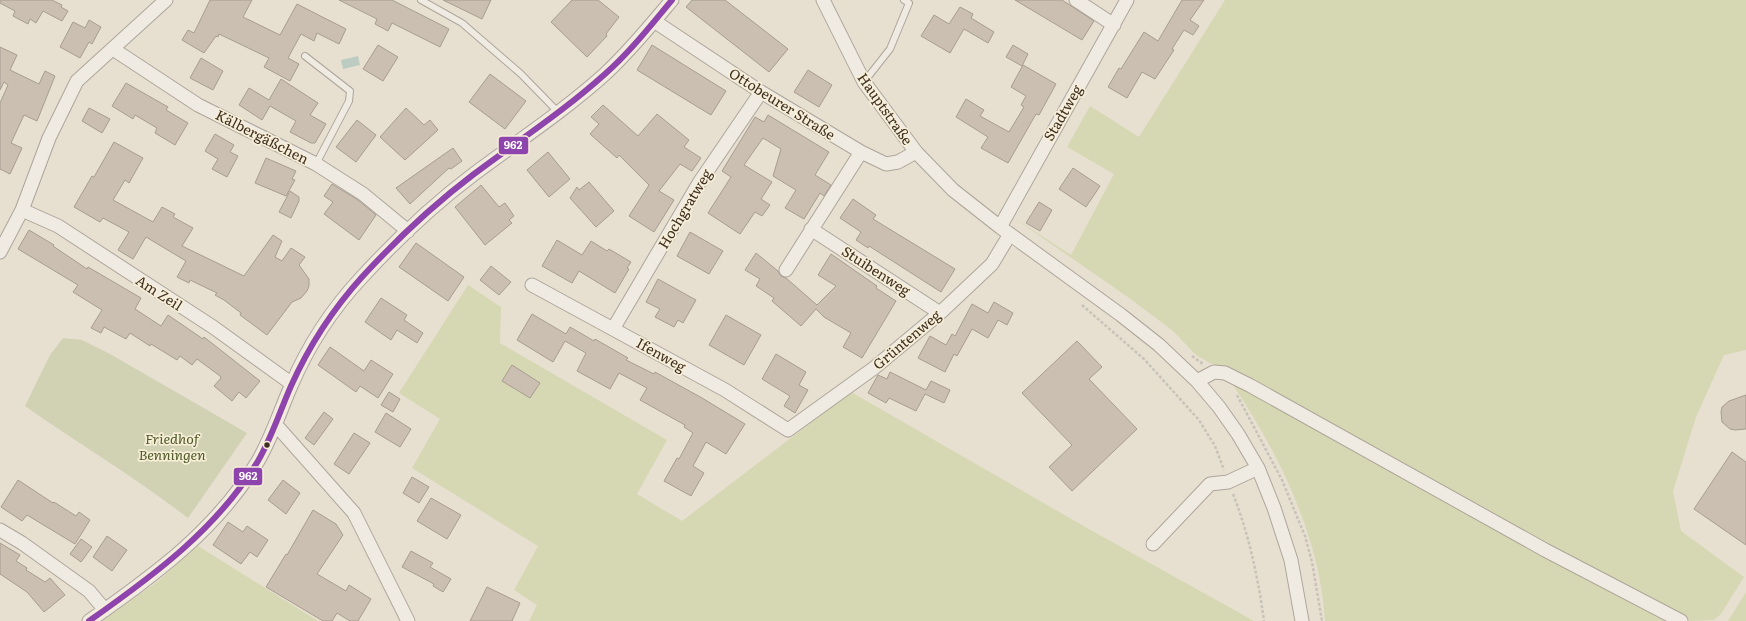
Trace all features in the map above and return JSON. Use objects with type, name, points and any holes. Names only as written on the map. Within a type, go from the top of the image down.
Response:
[{"type":"street","points":[[0,252],[22,210],[49,138],[77,81],[166,0]]},
{"type":"street","points":[[89,621],[162,569],[210,524],[248,477],[276,426],[292,384],[330,316],[362,276],[408,231],[473,175],[558,112],[606,73],[672,0]]},
{"type":"street","name":"Hauptstraße","points":[[823,0],[864,82],[916,152],[953,190],[1005,230],[1121,314],[1159,345],[1197,381],[1223,412],[1258,468],[1274,508],[1291,560],[1302,621]]},
{"type":"street","points":[[1076,0],[1114,24]]},
{"type":"street","name":"Stadtweg","points":[[1005,230],[1127,0]]},
{"type":"street","name":"Ottobeurer Straße","points":[[654,21],[761,92],[861,152],[886,164],[898,162],[916,152]]},
{"type":"street","name":"Kälbergäßchen","points":[[113,49],[198,105],[316,164],[363,194],[408,231]]},
{"type":"street","name":"Hochgratweg","points":[[613,329],[699,183],[761,92]]},
{"type":"street","points":[[786,270],[861,152]]},
{"type":"street","name":"Am Zeil","points":[[22,210],[58,226],[213,327],[292,384]]},
{"type":"street","name":"Stuibenweg","points":[[811,229],[940,314]]},
{"type":"street","name":"Grüntenweg","points":[[788,430],[874,368],[940,314],[992,264],[1005,230]]},
{"type":"street","name":"Ifenweg","points":[[532,285],[725,390],[788,430]]},
{"type":"street","points":[[1197,381],[1214,372],[1225,373],[1251,386],[1524,539],[1681,621]]},
{"type":"street","points":[[276,426],[354,513],[408,621]]},
{"type":"street","points":[[1153,544],[1210,484],[1228,482],[1258,468]]},
{"type":"street","points":[[0,530],[22,542],[89,591],[105,610]]},
{"type":"lane","points":[[421,0],[462,23],[521,74],[558,112]]},
{"type":"lane","points":[[864,82],[890,48],[909,3],[904,0]]},
{"type":"lane","points":[[305,56],[350,91],[349,101],[316,164]]},
{"type":"path","points":[[1080,304],[1144,359],[1199,420],[1215,446],[1244,522],[1258,582],[1264,621]]},
{"type":"green space","points":[[1225,0],[1746,0],[1746,350],[1724,355],[1696,417],[1673,491],[1681,531],[1744,577],[1721,614],[1714,620],[1691,621],[1617,584],[1226,368],[1210,363],[1196,355],[1173,331],[1132,300],[1014,218],[1071,255],[1114,174],[1067,147],[1090,106],[1139,137]]},
{"type":"green space","points":[[468,285],[501,307],[500,343],[667,440],[637,494],[682,521],[851,392],[1087,528],[1254,621],[529,621],[537,605],[514,590],[538,546],[412,468],[440,419],[399,393]]},
{"type":"green space","name":"Friedhof Benningen","points":[[63,338],[82,340],[110,354],[247,433],[188,518],[148,489],[25,406],[50,355]]},
{"type":"green space","points":[[1234,383],[1672,621],[1325,621],[1315,558],[1306,528],[1281,468],[1266,439],[1233,385]]},
{"type":"green space","points":[[198,546],[318,621],[102,621],[157,582]]},
{"type":"green space","points":[[1746,592],[1746,621],[1728,621]]},
{"type":"shaded area","points":[[358,56],[360,65],[343,69],[341,60]]},
{"type":"building","points":[[0,0],[52,0],[62,5],[61,7],[68,11],[62,21],[43,11],[36,23],[30,19],[28,24],[13,16],[15,11],[0,3]]},
{"type":"building","points":[[210,0],[252,0],[243,17],[280,35],[297,4],[346,29],[339,44],[317,33],[314,41],[301,34],[288,58],[299,64],[290,81],[264,67],[269,58],[219,34],[204,53],[182,40],[188,30],[194,33]]},
{"type":"building","points":[[339,0],[392,0],[449,29],[440,47],[392,23],[388,31],[375,24],[377,19]]},
{"type":"building","points":[[443,0],[491,0],[482,19]]},
{"type":"building","points":[[572,0],[598,0],[619,17],[606,34],[607,36],[587,57],[551,22]]},
{"type":"building","points":[[692,0],[725,0],[788,49],[769,72],[686,7]]},
{"type":"building","points":[[1015,0],[1062,0],[1094,21],[1082,40]]},
{"type":"building","points":[[1182,0],[1204,0],[1190,20],[1199,26],[1193,35],[1184,30],[1172,49],[1174,50],[1155,79],[1142,72],[1127,98],[1108,87],[1119,68],[1121,69],[1144,32],[1158,41]]},
{"type":"building","points":[[960,7],[973,14],[971,18],[994,32],[988,43],[964,29],[950,53],[921,36],[934,15],[949,24]]},
{"type":"building","points":[[89,20],[101,27],[92,44],[89,42],[80,58],[60,47],[73,22],[85,28]]},
{"type":"building","points":[[378,45],[398,57],[383,81],[363,69]]},
{"type":"building","points":[[652,45],[726,91],[711,115],[637,70]]},
{"type":"building","points":[[1013,45],[1028,54],[1022,66],[1006,57]]},
{"type":"building","points":[[0,47],[17,55],[10,70],[39,84],[45,71],[55,76],[37,121],[24,115],[11,143],[22,148],[10,174],[0,169],[0,103],[8,85],[4,82],[0,90]]},
{"type":"building","points":[[201,58],[223,71],[213,90],[190,78]]},
{"type":"building","points":[[1023,65],[1056,84],[1039,115],[1036,114],[1008,163],[981,148],[988,137],[956,117],[966,99],[984,110],[980,116],[1009,132],[1024,107],[1021,105],[1026,96],[1011,87]]},
{"type":"building","points":[[808,70],[832,85],[819,107],[794,92]]},
{"type":"building","points":[[490,74],[526,101],[505,129],[469,102]]},
{"type":"building","points":[[281,79],[318,103],[310,115],[326,124],[315,143],[311,143],[290,132],[296,121],[270,106],[262,120],[239,105],[249,88],[269,100]]},
{"type":"building","points":[[126,83],[168,107],[166,110],[188,123],[175,145],[155,133],[157,128],[135,115],[133,119],[112,106]]},
{"type":"building","points":[[603,105],[638,136],[657,114],[689,140],[684,147],[701,158],[692,171],[680,164],[659,191],[674,200],[654,232],[629,216],[649,185],[619,155],[617,158],[590,134],[599,124],[591,117]]},
{"type":"building","points":[[89,108],[110,119],[102,133],[82,121]]},
{"type":"building","points":[[406,108],[424,125],[430,120],[438,130],[405,160],[380,137]]},
{"type":"building","points":[[768,115],[829,152],[815,175],[831,185],[824,196],[820,193],[804,219],[785,208],[796,190],[773,176],[781,149],[763,138],[744,165],[772,182],[761,199],[770,205],[762,216],[755,212],[740,234],[708,213],[731,177],[722,171],[755,117],[764,122]]},
{"type":"building","points":[[357,120],[376,135],[356,162],[336,147]]},
{"type":"building","points":[[215,134],[234,145],[230,152],[238,156],[227,177],[212,169],[218,159],[205,151]]},
{"type":"building","points":[[114,142],[143,158],[129,183],[125,180],[113,200],[153,222],[162,207],[175,214],[173,217],[193,228],[182,246],[244,276],[273,235],[282,241],[275,257],[282,261],[291,248],[305,257],[299,265],[309,279],[307,291],[301,298],[292,302],[267,335],[240,315],[241,313],[215,295],[217,293],[190,280],[189,283],[177,277],[186,261],[146,237],[133,259],[118,250],[129,232],[103,218],[100,222],[74,207],[92,176],[94,177]]},
{"type":"building","points":[[453,148],[462,161],[451,169],[449,168],[410,204],[396,188]]},
{"type":"building","points":[[548,152],[570,179],[549,197],[527,170]]},
{"type":"building","points":[[266,158],[296,171],[292,179],[295,180],[286,196],[255,183]]},
{"type":"building","points":[[1073,168],[1100,186],[1086,207],[1059,189]]},
{"type":"building","points":[[589,182],[614,211],[596,227],[570,198],[577,187],[579,190]]},
{"type":"building","points":[[332,184],[358,200],[376,215],[359,240],[324,214],[333,202],[324,196]]},
{"type":"building","points":[[481,185],[499,207],[505,203],[514,216],[509,220],[512,223],[485,245],[455,207]]},
{"type":"building","points":[[290,191],[299,197],[299,201],[291,218],[279,212]]},
{"type":"building","points":[[853,199],[876,215],[873,219],[955,269],[941,292],[869,246],[868,248],[856,240],[861,232],[840,218]]},
{"type":"building","points":[[1039,202],[1052,210],[1040,231],[1026,223]]},
{"type":"building","points":[[29,230],[54,245],[53,246],[87,269],[88,267],[141,298],[135,309],[161,326],[168,315],[203,339],[204,337],[260,381],[246,398],[239,392],[232,401],[214,386],[221,378],[220,376],[197,359],[192,365],[180,356],[177,360],[151,344],[150,346],[130,333],[126,339],[104,327],[101,333],[91,328],[102,310],[73,292],[78,285],[18,249]]},
{"type":"building","points":[[690,232],[723,251],[709,274],[677,256]]},
{"type":"building","points":[[557,240],[582,255],[591,241],[607,251],[609,249],[631,262],[627,268],[629,269],[615,293],[579,271],[572,283],[542,266]]},
{"type":"building","points":[[416,243],[464,277],[448,301],[399,267]]},
{"type":"building","points":[[756,253],[778,271],[781,276],[786,278],[817,305],[836,286],[818,275],[831,254],[896,301],[862,358],[843,347],[851,333],[824,317],[816,309],[801,326],[772,301],[774,298],[756,286],[760,279],[745,270]]},
{"type":"building","points":[[491,266],[511,282],[499,295],[480,280]]},
{"type":"building","points":[[658,279],[696,300],[683,323],[678,320],[674,327],[655,317],[660,309],[646,302]]},
{"type":"building","points":[[381,298],[407,315],[404,320],[423,333],[417,343],[397,330],[391,340],[365,322]]},
{"type":"building","points":[[994,302],[1013,313],[1007,325],[998,320],[988,338],[972,329],[957,356],[954,354],[945,372],[918,358],[930,336],[946,345],[952,334],[955,336],[972,304],[988,313]]},
{"type":"building","points":[[532,314],[566,334],[570,327],[594,341],[595,339],[628,358],[626,360],[654,374],[655,372],[745,424],[726,454],[706,442],[693,466],[704,473],[691,496],[664,481],[677,458],[679,459],[693,433],[684,427],[685,425],[640,400],[647,388],[619,373],[610,389],[577,371],[586,353],[565,341],[553,362],[517,340]]},
{"type":"building","points":[[726,315],[761,335],[744,365],[709,345]]},
{"type":"building","points":[[1077,341],[1102,367],[1089,379],[1137,429],[1072,491],[1049,467],[1072,445],[1022,393]]},
{"type":"building","points":[[330,347],[364,371],[371,360],[393,374],[378,398],[360,386],[356,392],[318,365]]},
{"type":"building","points":[[776,354],[806,372],[799,385],[808,390],[795,413],[784,406],[790,396],[762,379]]},
{"type":"building","points":[[512,365],[540,383],[530,398],[502,381]]},
{"type":"building","points":[[890,372],[926,390],[931,381],[950,390],[944,403],[925,394],[916,411],[889,398],[886,403],[868,393],[878,375],[887,379]]},
{"type":"building","points":[[389,392],[400,399],[393,412],[381,405]]},
{"type":"building","points":[[1746,395],[1746,429],[1730,429],[1722,422],[1722,407],[1729,401]]},
{"type":"building","points":[[324,412],[333,419],[314,445],[305,438]]},
{"type":"building","points":[[386,413],[411,429],[400,447],[375,432]]},
{"type":"building","points":[[354,433],[370,443],[349,474],[334,464]]},
{"type":"building","points":[[1732,452],[1746,462],[1746,545],[1694,509]]},
{"type":"building","points":[[412,477],[429,487],[419,503],[403,493]]},
{"type":"building","points":[[18,480],[76,516],[79,512],[90,520],[75,544],[27,515],[22,521],[1,507]]},
{"type":"building","points":[[283,480],[300,493],[286,514],[268,500]]},
{"type":"building","points":[[431,498],[461,515],[447,539],[417,521]]},
{"type":"building","points":[[313,510],[336,524],[343,535],[317,574],[346,591],[349,585],[371,599],[358,621],[350,621],[337,613],[332,621],[323,621],[266,587],[286,554],[287,555]]},
{"type":"building","points":[[228,522],[243,532],[247,526],[268,540],[257,557],[250,552],[241,564],[213,545]]},
{"type":"building","points":[[107,536],[127,550],[112,571],[93,557]]},
{"type":"building","points":[[81,539],[92,547],[81,562],[70,554]]},
{"type":"building","points":[[0,543],[20,555],[16,561],[27,568],[26,570],[45,582],[50,578],[65,595],[44,612],[27,592],[0,574]]},
{"type":"building","points":[[411,551],[433,563],[430,567],[451,579],[443,592],[433,586],[434,584],[402,567]]},
{"type":"building","points":[[487,587],[520,603],[512,621],[470,621]]},
{"type":"transit line","name":"962","points":[[89,621],[137,587],[182,550],[203,530],[242,486],[263,452],[298,371],[322,328],[351,289],[375,263],[415,223],[444,198],[557,113],[605,74],[632,48],[672,0]]}]
